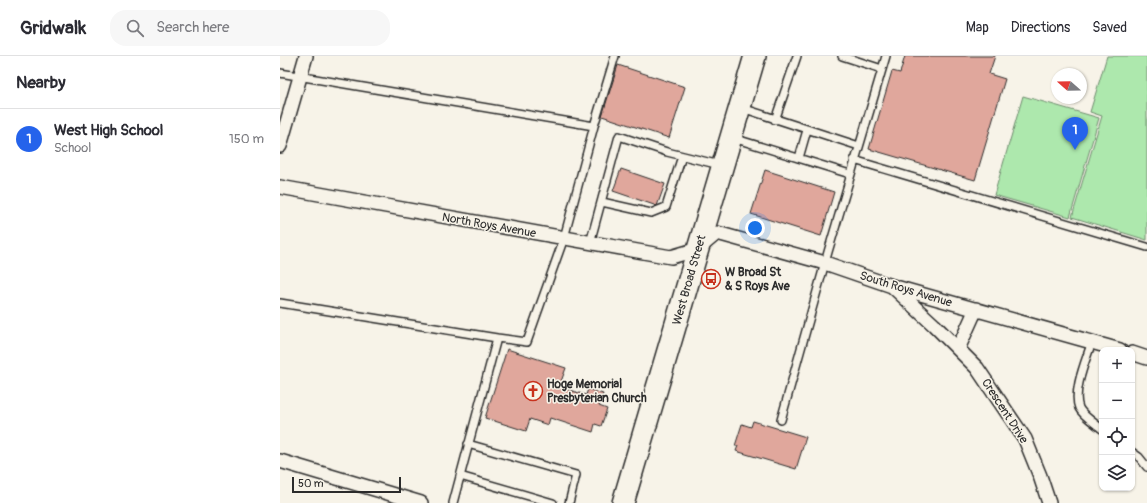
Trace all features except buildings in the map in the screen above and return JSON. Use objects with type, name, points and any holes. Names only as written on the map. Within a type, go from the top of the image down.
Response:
[{"type":"main road","name":"West Broad Street","points":[[623,503],[755,56]]},
{"type":"street","points":[[280,146],[306,56]]},
{"type":"street","name":"North Roys Avenue","points":[[280,187],[671,257],[698,249]]},
{"type":"street","name":"South Roys Avenue","points":[[698,249],[717,233],[824,264],[892,286],[1111,347]]},
{"type":"street","name":"Crescent Drive","points":[[892,286],[977,368],[1025,440],[1040,476],[1049,503]]},
{"type":"street","points":[[958,349],[976,309]]},
{"type":"street","points":[[1135,354],[1147,358]]},
{"type":"street","points":[[280,461],[421,503]]},
{"type":"lane","points":[[280,303],[527,342],[564,238],[594,126],[615,56]]},
{"type":"lane","points":[[775,120],[796,56]]},
{"type":"lane","points":[[842,56],[882,69]]},
{"type":"lane","points":[[781,420],[854,160],[886,56]]},
{"type":"lane","points":[[280,73],[594,126]]},
{"type":"lane","points":[[740,108],[859,146]]},
{"type":"lane","points":[[799,158],[807,130]]},
{"type":"lane","points":[[590,243],[619,136],[682,156],[722,166]]},
{"type":"lane","points":[[731,138],[850,174]]},
{"type":"lane","points":[[602,202],[651,213],[666,207],[682,156]]},
{"type":"lane","points":[[854,160],[1147,247]]},
{"type":"lane","points":[[453,503],[497,338]]},
{"type":"lane","points":[[1092,341],[1079,383],[1077,396],[1079,408],[1086,416],[1099,426]]},
{"type":"lane","points":[[468,444],[576,475],[568,503]]},
{"type":"lane","points":[[1135,454],[1147,467]]},
{"type":"lane","points":[[460,476],[553,503]]},
{"type":"green space","points":[[1107,56],[1147,56],[1147,240],[1072,217],[1102,116],[1090,112]]},
{"type":"green space","points":[[1023,96],[1099,118],[1070,217],[994,195]]},
{"type":"place","name":"West High School","points":[[1075,150]]},
{"type":"place","name":"W Broad St & S Roys Ave","points":[[711,279]]},
{"type":"place","name":"Hoge Memorial Presbyterian Church","points":[[533,391]]}]
